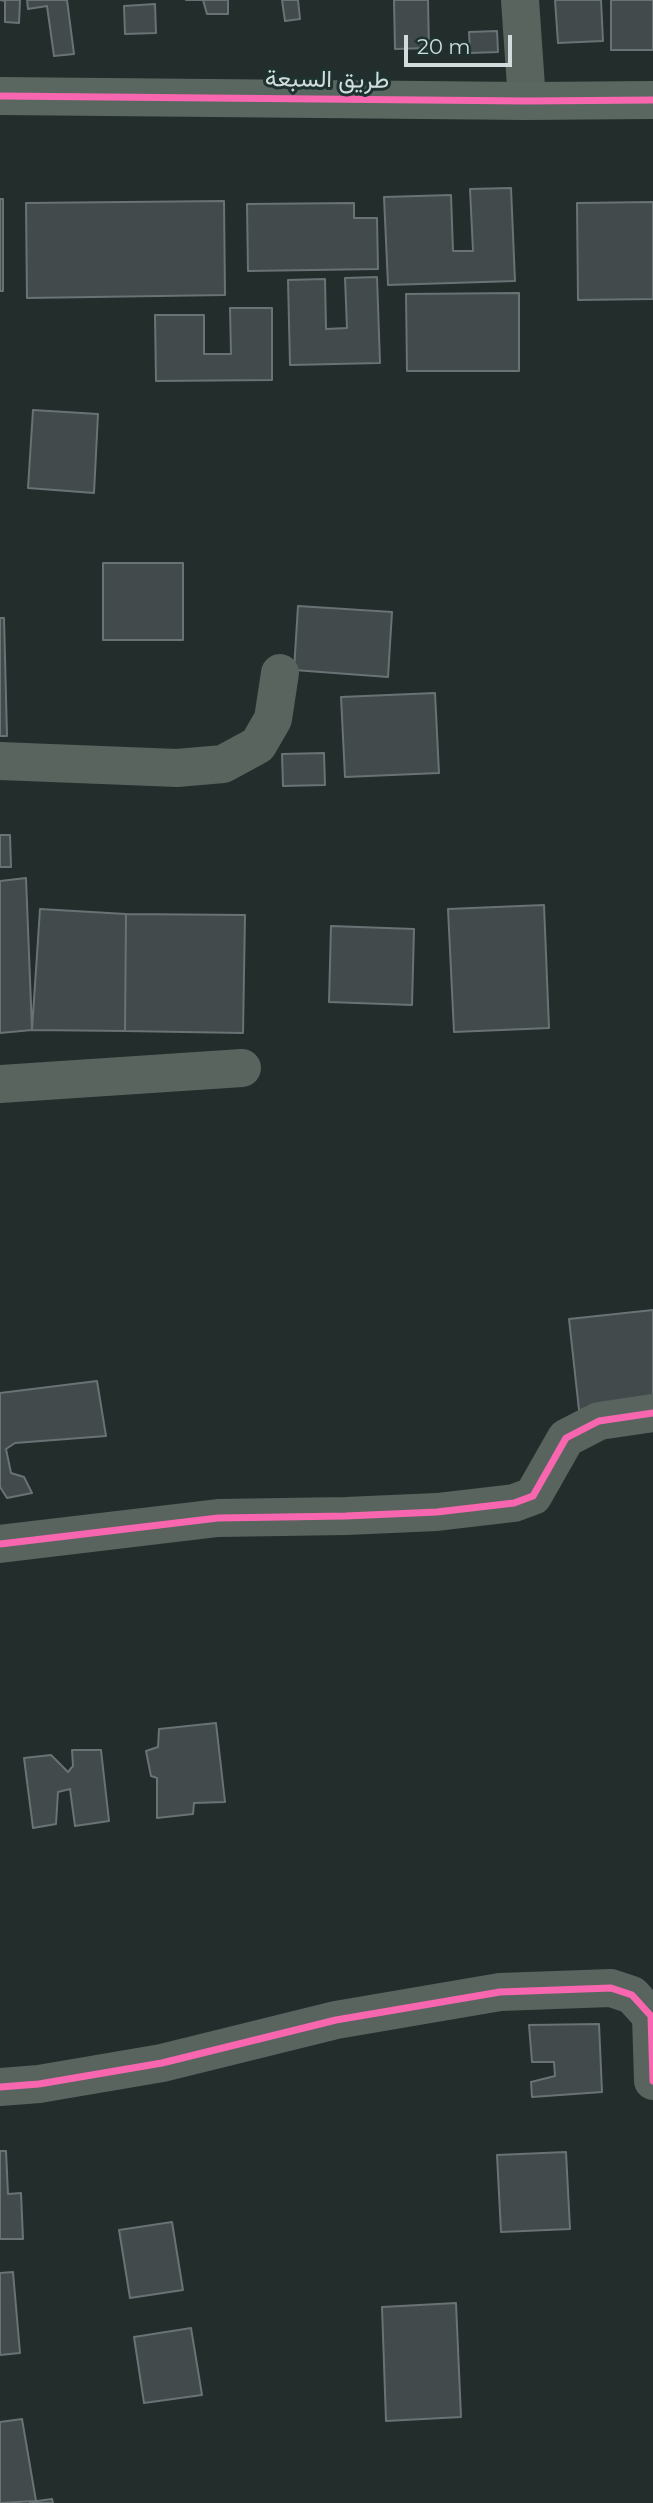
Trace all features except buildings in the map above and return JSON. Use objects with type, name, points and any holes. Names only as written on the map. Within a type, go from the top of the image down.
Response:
[{"type":"street","points":[[520,0],[527,101]]},
{"type":"street","name":"طريق السبعة","points":[[0,96],[653,100]]},
{"type":"street","points":[[0,761],[177,768],[223,764],[258,745],[273,719],[280,673]]},
{"type":"street","points":[[0,1084],[242,1068]]},
{"type":"street","points":[[0,1544],[218,1518],[424,1513],[514,1503],[533,1496],[566,1438],[599,1421],[653,1413]]},
{"type":"street","points":[[0,2087],[39,2084],[162,2063],[336,2020],[500,1992],[611,1988],[632,1995],[650,2016],[653,2081]]},
{"type":"cycle path","points":[[0,96],[653,100]]},
{"type":"cycle path","points":[[0,1544],[218,1518],[437,1512],[514,1503],[533,1496],[566,1438],[599,1421],[653,1413]]},
{"type":"cycle path","points":[[0,2087],[39,2084],[162,2063],[336,2020],[500,1992],[611,1988],[632,1995],[651,2016],[653,2081]]}]
